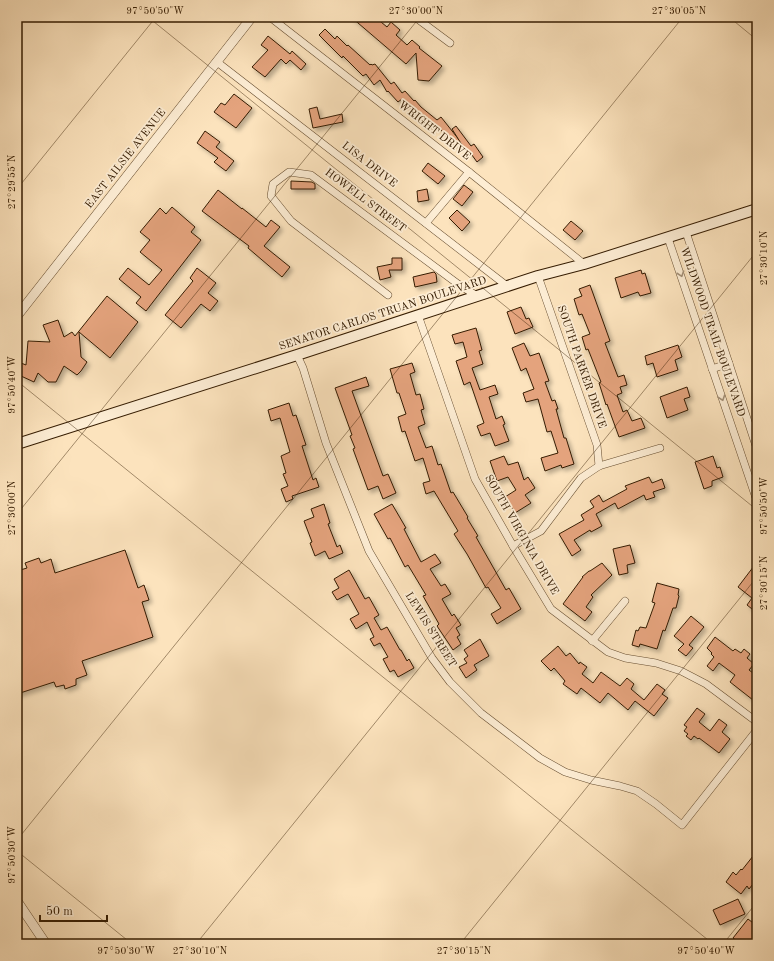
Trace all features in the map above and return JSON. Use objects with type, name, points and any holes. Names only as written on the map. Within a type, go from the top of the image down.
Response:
[{"type":"main road","name":"SENATOR CARLOS TRUAN BOULEVARD","points":[[17,444],[297,355],[538,276],[584,264],[757,209]]},
{"type":"street","name":"EAST AILSIE AVENUE","points":[[17,316],[252,17]]},
{"type":"street","name":"WRIGHT DRIVE","points":[[270,17],[469,172],[584,264]]},
{"type":"street","points":[[414,17],[450,43]]},
{"type":"street","name":"LISA DRIVE","points":[[217,62],[507,286]]},
{"type":"street","name":"HOWELL STREET","points":[[388,295],[291,221],[271,196],[273,184],[289,172],[311,175],[458,284],[477,296]]},
{"type":"street","points":[[426,223],[469,172]]},
{"type":"street","name":"WILDWOOD TRAIL BOULEVARD","points":[[686,232],[757,449]]},
{"type":"street","name":"WILDWOOD TRAIL BOULEVARD","points":[[668,238],[756,493],[757,501]]},
{"type":"street","name":"SOUTH PARKER DRIVE","points":[[538,276],[596,445],[600,466]]},
{"type":"street","name":"SOUTH VIRGINIA DRIVE","points":[[418,315],[475,479],[551,609],[608,652],[625,658],[656,663],[681,671],[706,684],[757,722]]},
{"type":"street","name":"LEWIS STREET","points":[[297,355],[303,368],[326,443],[369,551],[432,658],[450,682],[481,713],[540,758],[571,774],[637,791],[682,825],[757,730]]},
{"type":"street","points":[[712,369],[729,363]]},
{"type":"street","points":[[513,546],[541,530],[581,478],[600,466],[660,448]]},
{"type":"street","points":[[592,641],[625,601]]},
{"type":"street","points":[[17,901],[46,944]]},
{"type":"building","points":[[351,17],[375,17],[387,27],[391,22],[400,30],[396,35],[407,45],[412,40],[420,47],[419,48],[442,66],[429,81],[418,80],[416,53],[406,64]]},
{"type":"building","points":[[325,29],[335,39],[337,36],[370,65],[375,64],[391,84],[394,82],[402,93],[405,91],[414,101],[415,100],[437,120],[441,117],[460,141],[454,146],[437,125],[432,129],[423,116],[419,119],[402,99],[398,102],[388,91],[387,92],[380,80],[374,85],[366,74],[363,76],[319,35]]},
{"type":"building","points":[[268,36],[290,54],[292,51],[306,64],[301,70],[290,60],[286,64],[281,59],[265,77],[252,67],[268,50],[261,45]]},
{"type":"building","points":[[234,94],[252,108],[236,128],[214,112],[221,103],[225,105]]},
{"type":"building","points":[[317,107],[320,119],[342,114],[343,122],[313,128],[309,109]]},
{"type":"building","points":[[456,126],[471,146],[474,144],[483,157],[477,162],[469,151],[467,153],[452,129]]},
{"type":"building","points":[[205,131],[220,142],[216,147],[234,161],[226,171],[214,162],[218,158],[197,143]]},
{"type":"building","points":[[428,163],[445,176],[438,184],[422,171]]},
{"type":"building","points":[[291,181],[312,182],[315,184],[315,189],[291,189]]},
{"type":"building","points":[[464,185],[473,192],[462,206],[453,199]]},
{"type":"building","points":[[427,189],[429,200],[418,202],[417,191]]},
{"type":"building","points":[[218,190],[266,227],[271,220],[280,227],[264,246],[290,267],[282,277],[248,248],[249,246],[202,211]]},
{"type":"building","points":[[172,207],[195,227],[191,232],[201,240],[146,311],[136,303],[141,297],[119,279],[128,268],[149,285],[162,270],[140,252],[150,240],[140,232],[160,208],[166,214]]},
{"type":"building","points":[[457,210],[470,222],[462,231],[449,218]]},
{"type":"building","points":[[571,221],[583,231],[575,240],[563,230]]},
{"type":"building","points":[[392,258],[402,258],[402,270],[389,270],[391,277],[380,280],[377,267],[392,264]]},
{"type":"building","points":[[197,268],[216,283],[208,293],[218,301],[210,311],[201,304],[181,328],[165,315],[193,281],[190,278]]},
{"type":"building","points":[[641,270],[642,274],[645,273],[651,293],[640,296],[638,292],[621,298],[615,278]]},
{"type":"building","points":[[434,272],[436,274],[437,282],[415,287],[413,277]]},
{"type":"building","points":[[590,285],[610,341],[605,343],[618,377],[624,375],[627,385],[620,387],[622,393],[617,395],[623,412],[627,410],[632,421],[641,418],[645,428],[619,437],[607,404],[606,405],[599,383],[601,382],[588,349],[586,350],[582,337],[590,334],[582,314],[579,315],[574,299],[582,296],[579,289]]},
{"type":"building","points":[[107,296],[138,322],[110,358],[79,332],[81,357],[87,362],[77,375],[64,366],[56,382],[48,382],[38,373],[34,382],[21,376],[21,363],[26,365],[28,341],[50,342],[43,325],[58,320],[64,337],[72,332],[75,336]]},
{"type":"building","points":[[521,307],[526,319],[529,318],[533,327],[515,334],[507,312]]},
{"type":"building","points":[[476,328],[482,350],[479,351],[483,364],[472,368],[480,390],[495,385],[498,394],[489,397],[496,419],[502,416],[505,424],[503,425],[509,441],[495,446],[490,433],[481,436],[477,426],[484,423],[470,382],[464,385],[456,361],[467,357],[463,342],[455,344],[452,335]]},
{"type":"building","points":[[524,343],[530,356],[539,353],[549,381],[545,382],[552,401],[555,400],[564,438],[566,438],[574,464],[562,468],[561,465],[545,471],[541,458],[558,453],[551,431],[547,432],[538,399],[526,402],[523,393],[534,389],[526,368],[521,371],[512,348]]},
{"type":"building","points":[[678,345],[682,357],[675,360],[678,370],[657,377],[653,363],[647,365],[645,356]]},
{"type":"building","points":[[412,363],[415,372],[410,374],[416,395],[420,394],[424,409],[421,410],[425,424],[418,427],[426,448],[432,446],[438,465],[441,464],[451,493],[453,492],[468,517],[467,518],[478,536],[476,537],[506,590],[509,588],[521,609],[497,624],[491,614],[501,608],[488,587],[486,588],[454,534],[458,531],[434,491],[426,494],[423,483],[430,481],[423,458],[415,461],[405,431],[402,432],[398,417],[406,414],[399,393],[397,393],[390,369]]},
{"type":"building","points":[[366,377],[369,386],[352,391],[383,476],[388,474],[396,493],[383,499],[378,486],[368,490],[353,449],[355,448],[350,436],[352,435],[335,388]]},
{"type":"building","points":[[687,387],[690,397],[684,399],[688,410],[667,418],[660,397]]},
{"type":"building","points":[[289,403],[293,416],[296,415],[306,445],[302,446],[313,480],[316,478],[319,487],[292,496],[293,499],[286,502],[281,489],[288,486],[283,474],[286,473],[281,456],[290,452],[280,418],[271,421],[268,410]]},
{"type":"building","points":[[504,456],[508,465],[518,462],[524,480],[528,477],[535,488],[525,495],[531,503],[515,513],[505,497],[516,490],[508,477],[497,481],[490,461]]},
{"type":"building","points":[[713,456],[717,468],[720,467],[723,477],[712,481],[712,486],[704,489],[695,462]]},
{"type":"building","points":[[649,477],[652,483],[662,479],[665,488],[653,492],[655,497],[646,500],[644,495],[618,509],[615,503],[596,514],[602,526],[591,532],[590,530],[574,540],[581,550],[572,556],[559,534],[584,520],[581,515],[594,507],[590,501],[599,495],[603,502],[627,489],[625,486]]},
{"type":"building","points":[[324,504],[330,523],[328,524],[337,547],[340,545],[343,553],[329,559],[325,551],[315,556],[310,543],[312,542],[304,521],[314,517],[311,509]]},
{"type":"building","points":[[392,504],[406,528],[404,529],[421,562],[435,554],[441,563],[430,569],[441,586],[445,584],[451,594],[442,599],[452,616],[454,614],[461,625],[456,628],[460,635],[457,637],[461,644],[453,650],[437,626],[439,624],[423,596],[426,595],[408,565],[405,567],[390,538],[388,539],[374,514]]},
{"type":"building","points":[[630,545],[635,563],[627,565],[628,573],[619,575],[613,549]]},
{"type":"building","points":[[125,550],[138,588],[144,585],[149,600],[142,602],[153,637],[82,661],[87,675],[76,679],[76,685],[65,689],[64,685],[56,687],[54,682],[17,694],[17,571],[27,568],[25,563],[39,558],[41,563],[51,559],[55,573]]},
{"type":"building","points":[[757,562],[757,613],[747,605],[752,598],[738,587]]},
{"type":"building","points":[[602,563],[612,575],[591,595],[593,597],[586,607],[592,612],[585,621],[563,604],[582,577]]},
{"type":"building","points":[[349,570],[365,599],[369,597],[379,615],[374,618],[381,630],[387,627],[407,661],[409,659],[414,668],[398,677],[394,670],[390,672],[383,659],[388,657],[380,643],[374,646],[370,639],[374,637],[367,622],[356,629],[350,619],[359,614],[348,594],[337,600],[332,592],[339,588],[334,579]]},
{"type":"building","points":[[657,583],[679,589],[676,608],[673,608],[665,631],[663,630],[657,649],[640,644],[639,647],[632,645],[636,630],[638,631],[640,627],[646,628],[655,603],[652,602]]},
{"type":"building","points":[[691,616],[704,627],[689,645],[693,648],[686,656],[678,650],[684,644],[674,636]]},
{"type":"building","points":[[715,637],[733,651],[735,649],[741,653],[744,649],[750,654],[747,658],[754,664],[749,670],[757,676],[757,696],[753,700],[730,682],[735,675],[719,663],[713,671],[707,666],[714,657],[707,648]]},
{"type":"building","points":[[480,639],[489,656],[474,665],[477,670],[466,678],[459,667],[467,663],[464,659],[468,656],[464,650]]},
{"type":"building","points":[[558,646],[566,656],[570,653],[579,664],[580,662],[587,667],[582,674],[593,683],[601,672],[620,686],[627,678],[634,684],[631,689],[644,700],[657,684],[665,690],[662,694],[668,698],[654,716],[635,701],[628,710],[608,693],[600,703],[581,688],[577,694],[563,684],[565,681],[554,668],[551,671],[541,661]]},
{"type":"building","points":[[697,708],[705,714],[699,722],[710,731],[719,719],[727,725],[722,732],[730,739],[719,753],[699,738],[698,739],[694,736],[691,740],[686,736],[688,734],[684,731],[687,727],[684,725]]},
{"type":"building","points":[[757,851],[757,879],[749,889],[747,886],[741,894],[726,882],[733,872],[736,875],[741,869],[742,870]]},
{"type":"building","points":[[738,899],[745,914],[720,925],[713,910]]},
{"type":"building","points":[[748,919],[757,926],[757,933],[748,944],[741,944],[733,938]]}]
